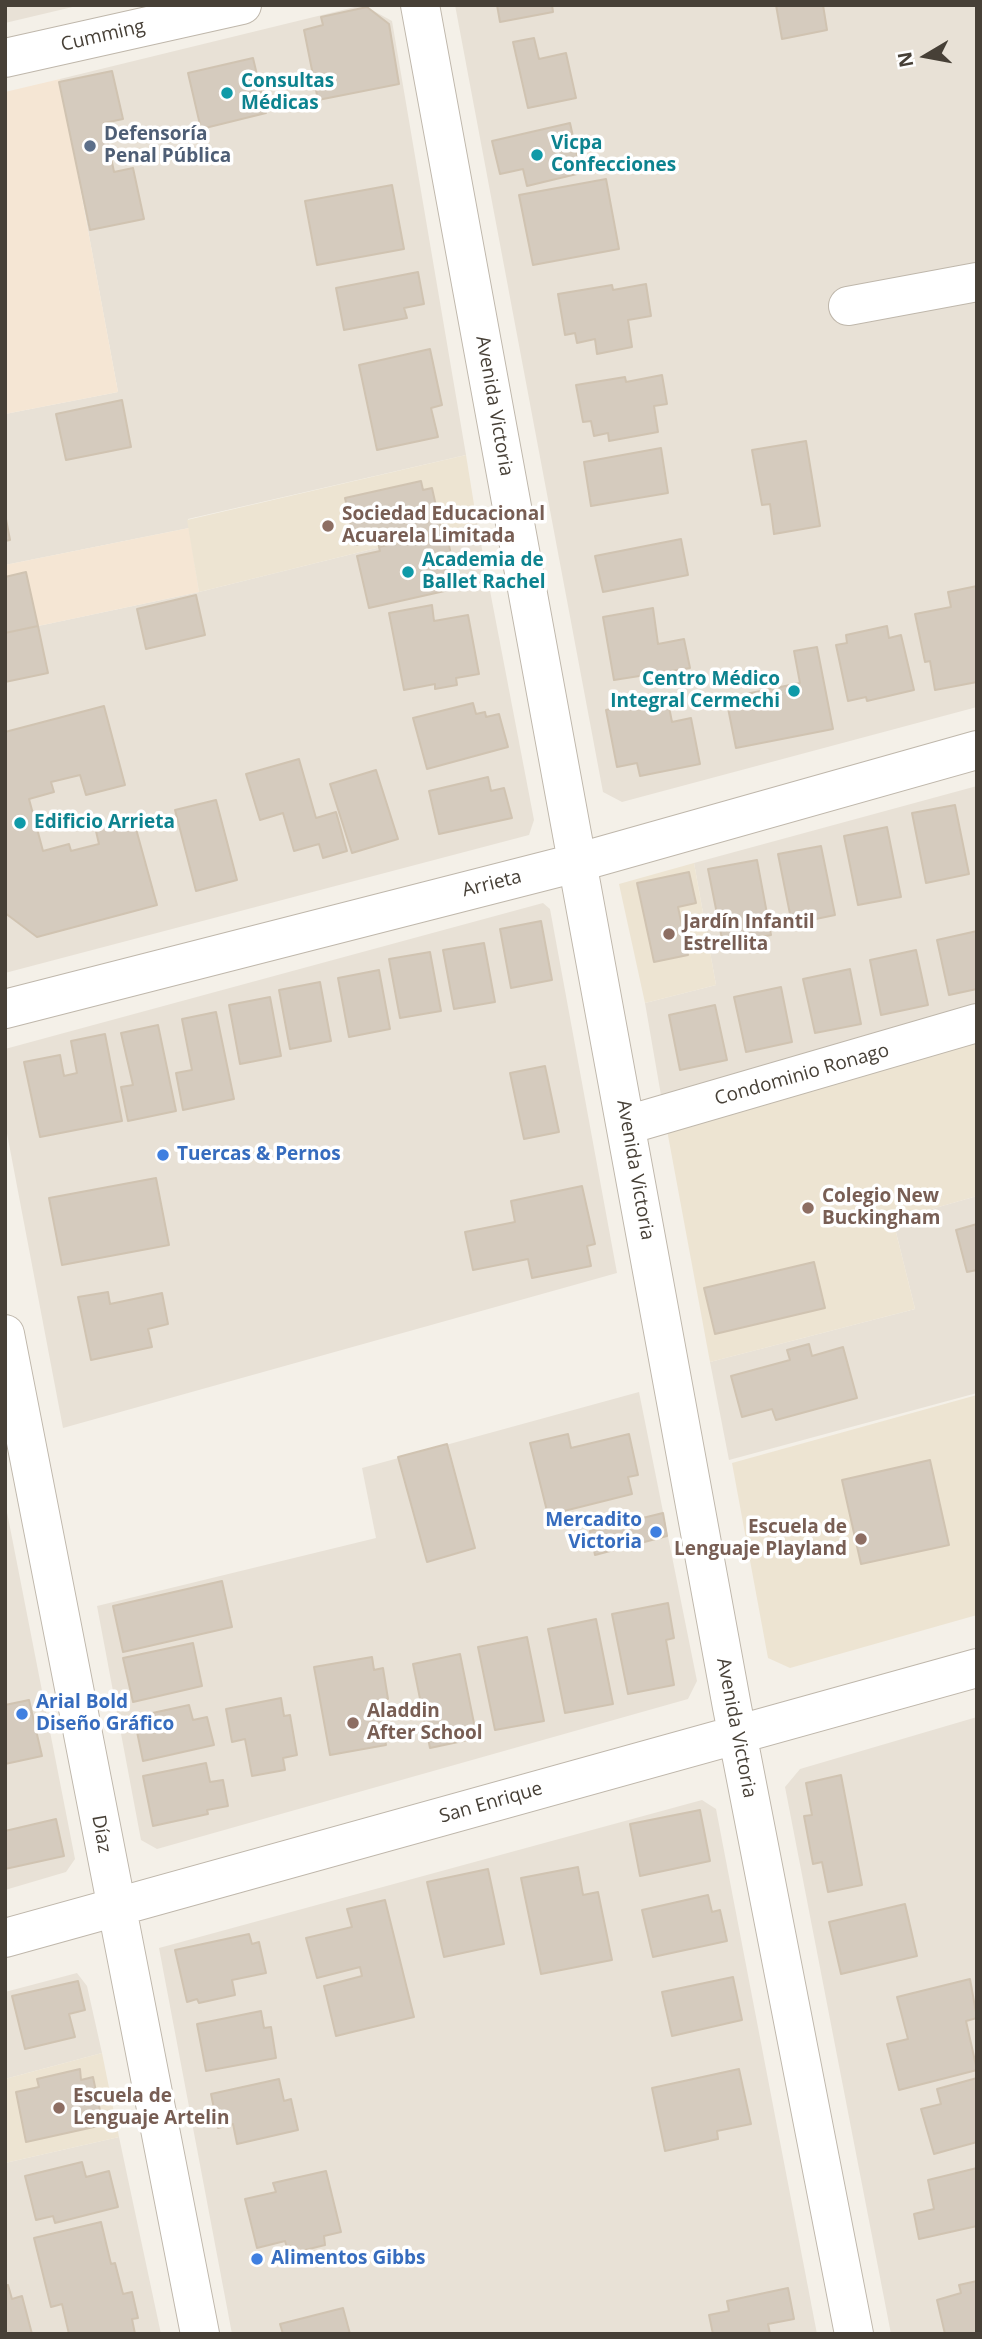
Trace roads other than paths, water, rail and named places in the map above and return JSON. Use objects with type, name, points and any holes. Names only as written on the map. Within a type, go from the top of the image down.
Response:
[{"type":"street","name":"Cumming","points":[[5,58],[242,5]]},
{"type":"street","name":"Avenida Victoria","points":[[420,5],[737,1734],[854,2334]]},
{"type":"street","points":[[848,306],[977,282]]},
{"type":"street","name":"Arrieta","points":[[5,1009],[576,863],[977,750]]},
{"type":"street","name":"Condominio Ronago","points":[[627,1125],[977,1023]]},
{"type":"street","name":"Díaz","points":[[5,1334],[11,1399],[116,1907],[200,2334]]},
{"type":"street","name":"San Enrique","points":[[5,1938],[977,1668]]},
{"type":"place","name":"Consultas Médicas","points":[[227,93]]},
{"type":"place","name":"Defensoría Penal Pública","points":[[90,146]]},
{"type":"place","name":"Vicpa Confecciones","points":[[537,155]]},
{"type":"place","name":"Sociedad Educacional Acuarela Limitada","points":[[328,526]]},
{"type":"place","name":"Academia de Ballet Rachel","points":[[408,572]]},
{"type":"place","name":"Centro Médico Integral Cermechi","points":[[794,691]]},
{"type":"place","name":"Edificio Arrieta","points":[[20,823]]},
{"type":"place","name":"Jardín Infantil Estrellita","points":[[669,934]]},
{"type":"place","name":"Tuercas & Pernos","points":[[163,1155]]},
{"type":"place","name":"Colegio New Buckingham","points":[[808,1208]]},
{"type":"place","name":"Mercadito Victoria","points":[[656,1532]]},
{"type":"place","name":"Escuela de Lenguaje Playland","points":[[861,1539]]},
{"type":"place","name":"Arial Bold Diseño Gráfico","points":[[22,1714]]},
{"type":"place","name":"Aladdin After School","points":[[353,1723]]},
{"type":"place","name":"Escuela de Lenguaje Artelin","points":[[59,2108]]},
{"type":"place","name":"Alimentos Gibbs","points":[[257,2259]]}]
